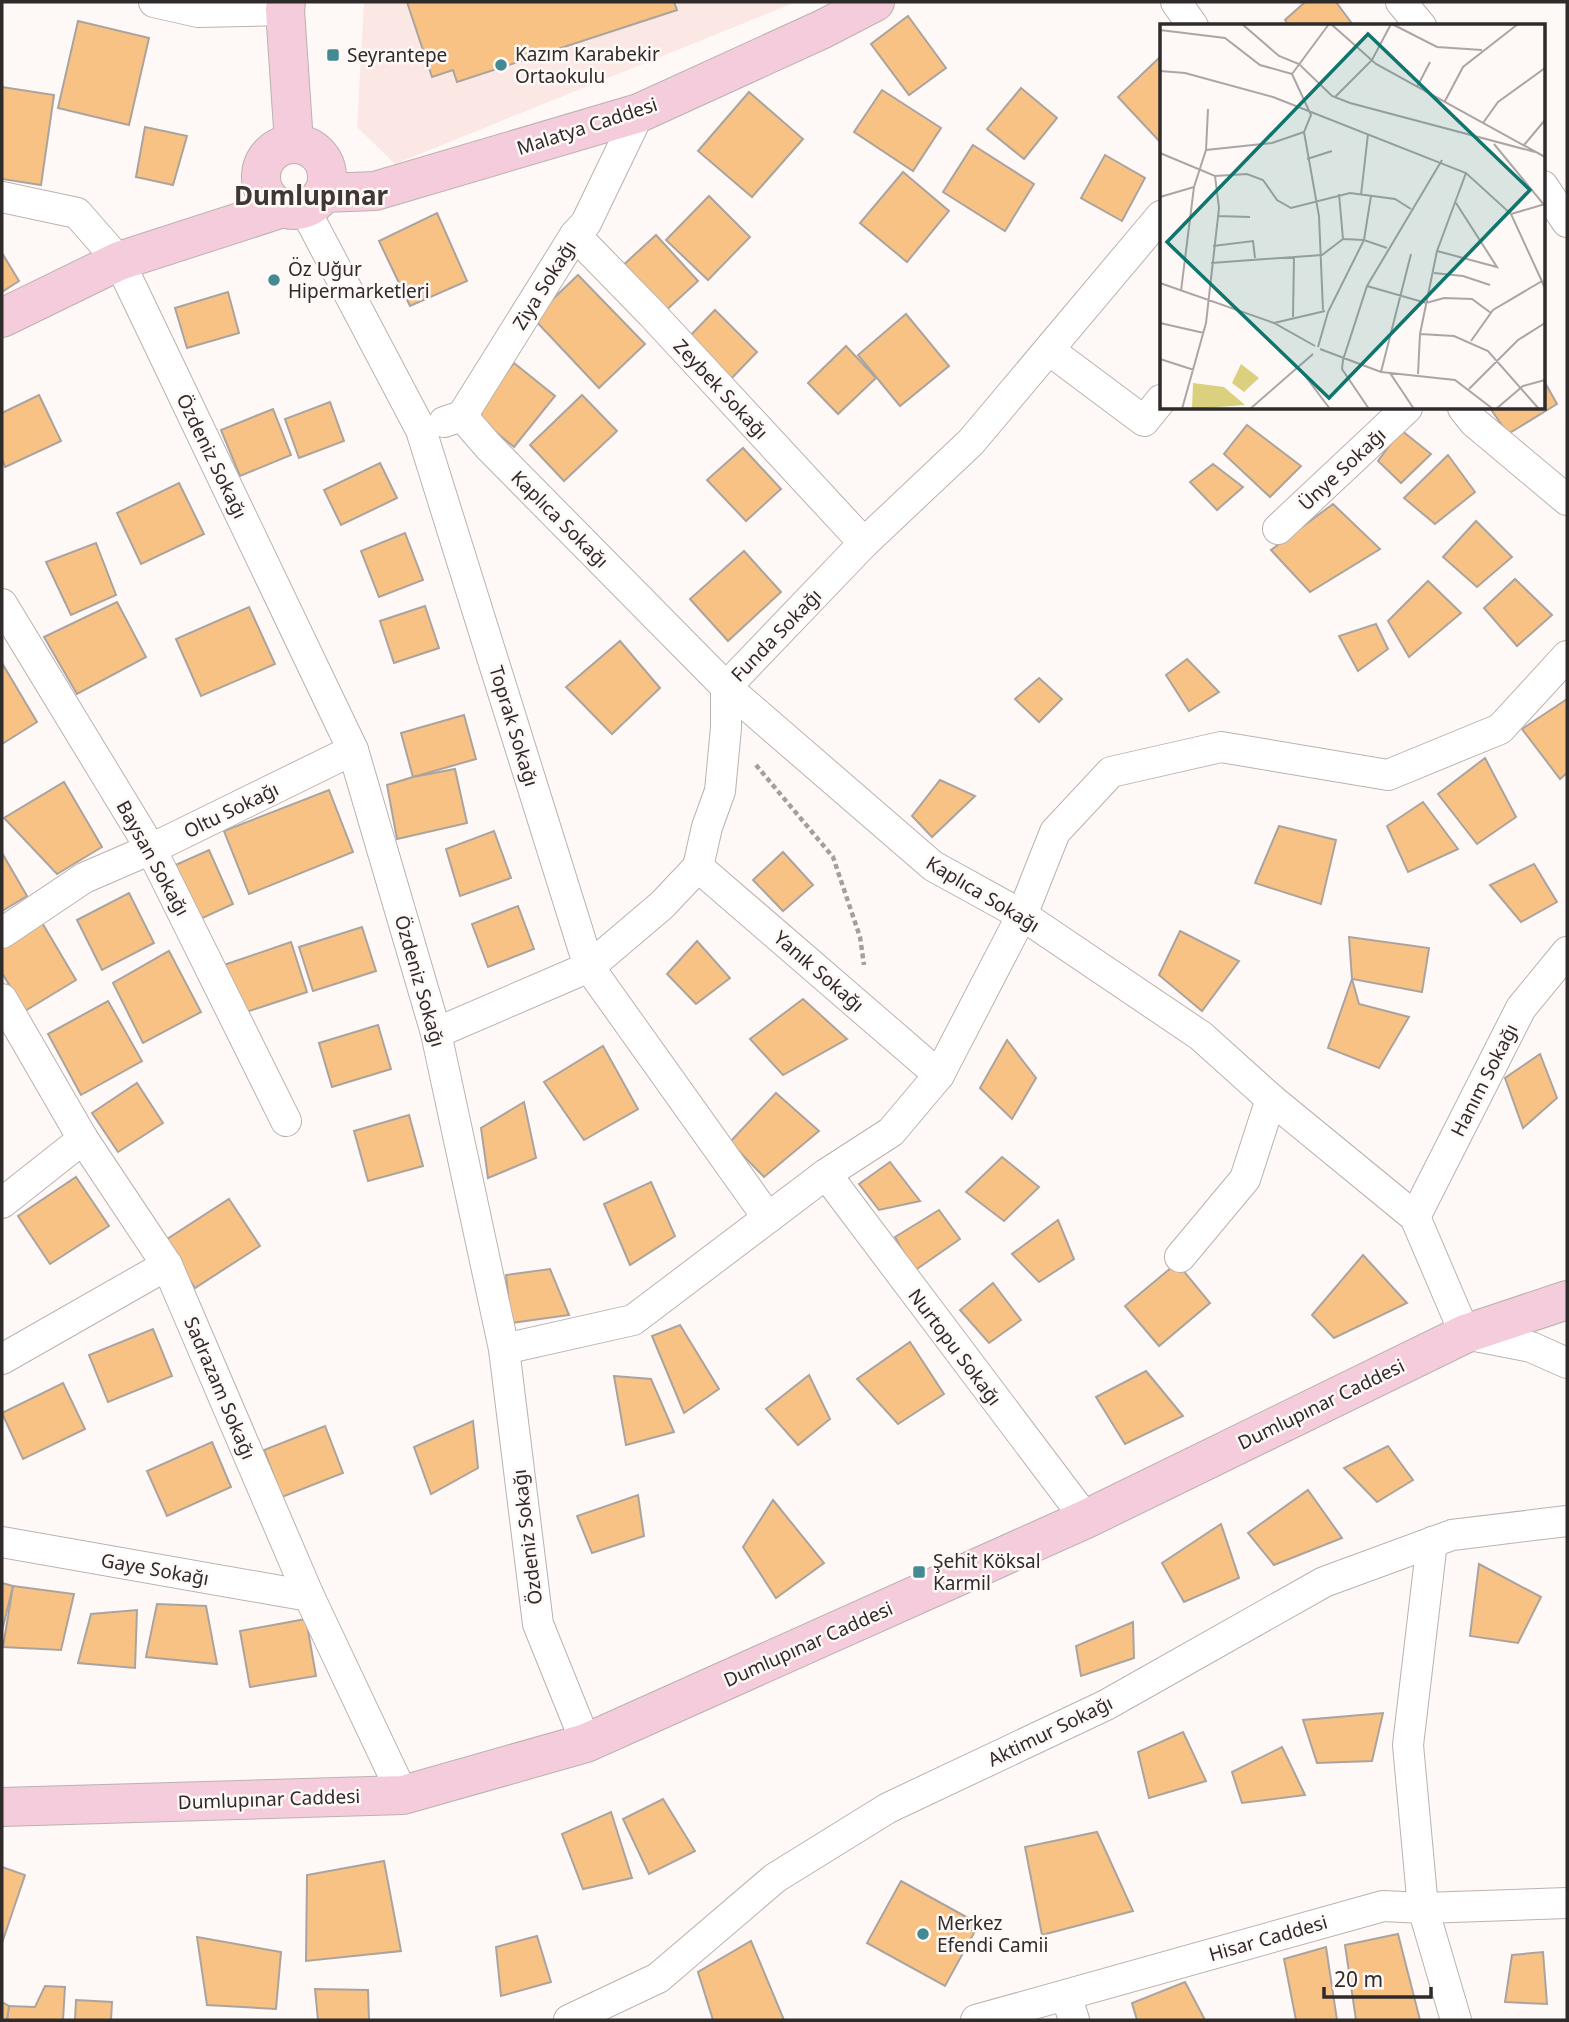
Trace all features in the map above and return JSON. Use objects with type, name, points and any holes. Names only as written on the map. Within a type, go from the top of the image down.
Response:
[{"type":"main road","name":"Malatya Caddesi","points":[[2,318],[119,261],[304,203],[375,191],[639,113],[875,2]]},
{"type":"main road","points":[[286,6],[295,144]]},
{"type":"main road","points":[[284,145],[306,146],[316,151],[327,171],[327,183],[304,203],[274,204],[267,197],[261,177],[263,167],[275,150],[284,145]]},
{"type":"main road","name":"Dumlupınar Caddesi","points":[[2,1807],[403,1795],[586,1743],[1086,1519],[1465,1334],[1567,1300]]},
{"type":"street","points":[[154,2],[198,12],[286,6]]},
{"type":"street","points":[[1176,2],[1192,24]]},
{"type":"street","points":[[1401,2],[1419,24]]},
{"type":"street","name":"Ziya Sokağı","points":[[461,416],[575,236],[586,223],[639,113]]},
{"type":"street","points":[[1544,188],[1567,222]]},
{"type":"street","name":"Özdeniz Sokağı","points":[[2,197],[77,213],[119,261],[353,750],[436,1033],[504,1349],[538,1625],[586,1743]]},
{"type":"street","name":"Toprak Sokağı","points":[[304,203],[421,430],[589,968],[768,1218]]},
{"type":"street","name":"Funda Sokağı","points":[[698,867],[707,827],[720,791],[726,728],[726,687],[864,543],[971,442],[1160,217]]},
{"type":"street","name":"Zeybek Sokağı","points":[[575,236],[864,543]]},
{"type":"street","points":[[1049,350],[1144,421],[1160,401]]},
{"type":"street","name":"Ünye Sokağı","points":[[1278,529],[1405,410]]},
{"type":"street","points":[[1465,410],[1474,422],[1567,500]]},
{"type":"street","points":[[421,430],[461,416]]},
{"type":"street","name":"Kaplıca Sokağı","points":[[461,416],[726,687],[933,866],[1022,915],[1201,1036],[1271,1100],[1415,1217],[1465,1334]]},
{"type":"street","name":"Baysan Sokağı","points":[[2,604],[151,849],[286,1121]]},
{"type":"street","points":[[504,1349],[633,1320],[826,1174],[891,1132],[939,1075],[1022,915],[1055,832],[1111,772],[1221,747],[1388,775],[1500,729],[1567,656]]},
{"type":"street","name":"Oltu Sokağı","points":[[2,933],[84,878],[151,849],[353,750]]},
{"type":"street","points":[[436,1033],[589,968],[662,905],[698,867]]},
{"type":"street","name":"Yanık Sokağı","points":[[698,867],[939,1075]]},
{"type":"street","name":"Hanım Sokağı","points":[[1415,1217],[1521,1008],[1567,952]]},
{"type":"street","name":"Sadrazam Sokağı","points":[[2,999],[83,1139],[167,1265],[309,1596],[403,1795]]},
{"type":"street","points":[[1181,1257],[1245,1179],[1271,1100]]},
{"type":"street","points":[[2,1203],[83,1139]]},
{"type":"street","name":"Nurtopu Sokağı","points":[[826,1174],[1086,1519]]},
{"type":"street","points":[[2,1359],[167,1265]]},
{"type":"street","points":[[1465,1334],[1531,1347],[1567,1363]]},
{"type":"street","name":"Aktimur Sokağı","points":[[569,2020],[658,1978],[775,1878],[888,1808],[1106,1705],[1325,1582],[1452,1535],[1567,1521]]},
{"type":"street","name":"Gaye Sokağı","points":[[2,1542],[309,1596]]},
{"type":"street","points":[[1433,1542],[1408,1745],[1423,1908],[1456,2020]]},
{"type":"street","name":"Hisar Caddesi","points":[[976,2020],[1070,2008],[1383,1906],[1423,1908],[1567,1903]]},
{"type":"path","points":[[726,728],[832,857],[860,937],[871,1015]]},
{"type":"shaded area","name":"Kazım Karabekir Ortaokulu","points":[[364,2],[796,2],[395,164],[357,127]]},
{"type":"building","points":[[407,2],[674,2],[677,10],[457,82],[453,70],[432,77]]},
{"type":"building","points":[[1305,2],[1336,2],[1352,24],[1288,24],[1285,20]]},
{"type":"building","points":[[908,16],[946,68],[909,95],[871,44]]},
{"type":"building","points":[[78,21],[149,38],[129,125],[58,108]]},
{"type":"building","points":[[1160,57],[1160,142],[1118,97]]},
{"type":"building","points":[[2,87],[54,95],[41,185],[2,179]]},
{"type":"building","points":[[1021,88],[1057,118],[1024,159],[987,129]]},
{"type":"building","points":[[882,90],[941,128],[913,171],[854,132]]},
{"type":"building","points":[[749,92],[803,139],[752,197],[698,151]]},
{"type":"building","points":[[145,127],[187,136],[173,185],[136,177]]},
{"type":"building","points":[[973,145],[1034,184],[1005,231],[943,192]]},
{"type":"building","points":[[1105,155],[1145,178],[1122,221],[1081,198]]},
{"type":"building","points":[[903,172],[949,211],[907,262],[860,223]]},
{"type":"building","points":[[709,196],[750,237],[708,280],[666,240]]},
{"type":"building","points":[[437,213],[467,281],[410,306],[379,241]]},
{"type":"building","points":[[656,235],[698,281],[662,314],[620,268]]},
{"type":"building","points":[[2,253],[19,281],[2,292]]},
{"type":"building","points":[[578,275],[645,344],[599,388],[533,318]]},
{"type":"building","points":[[228,292],[239,333],[187,348],[175,308]]},
{"type":"building","points":[[715,310],[757,352],[728,382],[686,340]]},
{"type":"building","points":[[906,314],[949,366],[900,406],[858,355]]},
{"type":"building","points":[[846,346],[876,378],[838,414],[808,383]]},
{"type":"building","points":[[514,363],[555,396],[514,447],[473,413]]},
{"type":"building","points":[[1544,381],[1557,404],[1508,434],[1491,410],[1544,410]]},
{"type":"building","points":[[39,395],[61,441],[5,467],[2,458],[2,413]]},
{"type":"building","points":[[582,395],[617,431],[564,481],[530,445]]},
{"type":"building","points":[[330,402],[344,441],[299,458],[285,419]]},
{"type":"building","points":[[273,409],[291,455],[240,476],[221,430]]},
{"type":"building","points":[[1247,425],[1301,466],[1270,497],[1224,454]]},
{"type":"building","points":[[1401,430],[1431,454],[1401,483],[1378,461]]},
{"type":"building","points":[[743,448],[781,489],[746,521],[707,480]]},
{"type":"building","points":[[1448,455],[1475,492],[1435,524],[1404,498]]},
{"type":"building","points":[[380,463],[397,498],[341,525],[324,490]]},
{"type":"building","points":[[1213,464],[1243,487],[1217,510],[1190,482]]},
{"type":"building","points":[[179,483],[204,534],[141,564],[117,513]]},
{"type":"building","points":[[1333,504],[1380,549],[1310,592],[1271,550]]},
{"type":"building","points":[[1476,521],[1512,557],[1477,587],[1443,557]]},
{"type":"building","points":[[405,533],[423,580],[379,597],[361,551]]},
{"type":"building","points":[[96,543],[116,595],[71,615],[46,562]]},
{"type":"building","points":[[744,551],[781,592],[728,641],[690,599]]},
{"type":"building","points":[[1515,579],[1552,615],[1517,646],[1484,608]]},
{"type":"building","points":[[1428,581],[1461,613],[1409,657],[1388,621]]},
{"type":"building","points":[[117,602],[146,657],[77,694],[44,637]]},
{"type":"building","points":[[425,606],[439,648],[394,663],[380,621]]},
{"type":"building","points":[[249,607],[275,664],[201,696],[176,639]]},
{"type":"building","points":[[1376,624],[1388,649],[1358,671],[1339,636]]},
{"type":"building","points":[[620,641],[660,688],[612,734],[566,687]]},
{"type":"building","points":[[1187,659],[1219,692],[1189,711],[1166,675]]},
{"type":"building","points":[[2,663],[37,722],[2,744]]},
{"type":"building","points":[[1039,678],[1062,699],[1039,722],[1015,699]]},
{"type":"building","points":[[1567,699],[1567,773],[1560,779],[1522,729]]},
{"type":"building","points":[[464,715],[476,759],[413,777],[401,733]]},
{"type":"building","points":[[1485,758],[1516,817],[1477,844],[1438,794]]},
{"type":"building","points":[[455,769],[467,823],[397,839],[387,785]]},
{"type":"building","points":[[940,780],[975,796],[932,837],[912,816]]},
{"type":"building","points":[[64,782],[102,847],[57,874],[4,818]]},
{"type":"building","points":[[329,790],[353,852],[249,894],[224,831]]},
{"type":"building","points":[[1423,802],[1458,849],[1408,872],[1387,826]]},
{"type":"building","points":[[1279,826],[1336,840],[1321,904],[1255,883]]},
{"type":"building","points":[[494,831],[511,878],[460,896],[446,849]]},
{"type":"building","points":[[209,850],[233,904],[196,921],[171,867]]},
{"type":"building","points":[[783,852],[813,885],[783,911],[753,880]]},
{"type":"building","points":[[2,853],[27,896],[2,911]]},
{"type":"building","points":[[1534,864],[1557,902],[1521,922],[1490,885]]},
{"type":"building","points":[[129,893],[154,943],[102,970],[77,920]]},
{"type":"building","points":[[518,906],[534,949],[488,967],[472,924]]},
{"type":"building","points":[[41,921],[76,980],[25,1011],[2,973],[2,945]]},
{"type":"building","points":[[362,927],[376,971],[313,991],[299,947]]},
{"type":"building","points":[[1180,931],[1239,961],[1202,1011],[1159,975]]},
{"type":"building","points":[[1349,937],[1429,948],[1422,992],[1352,979]]},
{"type":"building","points":[[697,941],[730,978],[696,1004],[667,974]]},
{"type":"building","points":[[291,942],[307,992],[240,1014],[224,965]]},
{"type":"building","points":[[169,951],[201,1012],[143,1043],[113,983]]},
{"type":"building","points":[[1352,979],[1359,1004],[1409,1017],[1379,1068],[1328,1048]]},
{"type":"building","points":[[803,999],[847,1039],[783,1075],[750,1039]]},
{"type":"building","points":[[108,1001],[142,1061],[81,1095],[48,1034]]},
{"type":"building","points":[[378,1025],[391,1069],[332,1087],[319,1043]]},
{"type":"building","points":[[1007,1040],[1036,1078],[1012,1119],[980,1088]]},
{"type":"building","points":[[603,1046],[638,1109],[584,1140],[544,1082]]},
{"type":"building","points":[[1540,1054],[1557,1098],[1523,1128],[1505,1078]]},
{"type":"building","points":[[137,1083],[163,1123],[118,1152],[92,1113]]},
{"type":"building","points":[[776,1093],[819,1131],[764,1177],[730,1142]]},
{"type":"building","points":[[524,1102],[536,1158],[488,1178],[481,1128]]},
{"type":"building","points":[[409,1115],[423,1166],[368,1181],[354,1131]]},
{"type":"building","points":[[1002,1157],[1039,1187],[1004,1221],[966,1192]]},
{"type":"building","points":[[890,1162],[920,1201],[879,1210],[859,1184]]},
{"type":"building","points":[[76,1177],[109,1226],[50,1264],[18,1216]]},
{"type":"building","points":[[651,1182],[675,1236],[630,1265],[604,1204]]},
{"type":"building","points":[[229,1199],[260,1246],[195,1288],[164,1241]]},
{"type":"building","points":[[939,1210],[960,1239],[914,1271],[895,1237]]},
{"type":"building","points":[[1058,1220],[1074,1259],[1039,1282],[1012,1254]]},
{"type":"building","points":[[1363,1255],[1407,1303],[1334,1338],[1312,1315]]},
{"type":"building","points":[[1177,1263],[1210,1303],[1159,1346],[1125,1306]]},
{"type":"building","points":[[550,1269],[569,1315],[511,1323],[506,1275]]},
{"type":"building","points":[[993,1283],[1021,1320],[989,1343],[960,1310]]},
{"type":"building","points":[[680,1325],[719,1389],[684,1413],[652,1336]]},
{"type":"building","points":[[153,1329],[172,1376],[108,1402],[89,1355]]},
{"type":"building","points":[[910,1342],[944,1394],[898,1424],[857,1379]]},
{"type":"building","points":[[1146,1371],[1183,1416],[1125,1444],[1096,1397]]},
{"type":"building","points":[[809,1375],[830,1419],[798,1445],[766,1409]]},
{"type":"building","points":[[614,1376],[651,1379],[674,1432],[626,1445]]},
{"type":"building","points":[[63,1383],[85,1429],[23,1459],[2,1413]]},
{"type":"building","points":[[473,1421],[478,1468],[431,1494],[414,1447]]},
{"type":"building","points":[[325,1426],[343,1473],[282,1497],[264,1450]]},
{"type":"building","points":[[212,1442],[231,1487],[167,1516],[147,1471]]},
{"type":"building","points":[[1388,1446],[1413,1480],[1377,1502],[1344,1468]]},
{"type":"building","points":[[1308,1490],[1342,1538],[1274,1565],[1248,1533]]},
{"type":"building","points":[[638,1495],[644,1536],[592,1553],[577,1516]]},
{"type":"building","points":[[773,1500],[824,1563],[776,1598],[743,1547]]},
{"type":"building","points":[[1221,1524],[1239,1578],[1184,1602],[1162,1563]]},
{"type":"building","points":[[1479,1564],[1541,1597],[1518,1643],[1470,1636]]},
{"type":"building","points":[[2,1583],[13,1586],[2,1631]]},
{"type":"building","points":[[13,1586],[74,1594],[61,1650],[3,1647]]},
{"type":"building","points":[[157,1604],[206,1606],[217,1664],[146,1657]]},
{"type":"building","points":[[137,1610],[135,1668],[78,1663],[91,1614]]},
{"type":"building","points":[[306,1619],[316,1676],[250,1687],[240,1631]]},
{"type":"building","points":[[1133,1622],[1134,1658],[1081,1676],[1076,1646]]},
{"type":"building","points":[[1383,1713],[1372,1761],[1317,1763],[1303,1720]]},
{"type":"building","points":[[1183,1732],[1206,1781],[1149,1798],[1138,1752]]},
{"type":"building","points":[[1282,1747],[1305,1795],[1242,1803],[1232,1772]]},
{"type":"building","points":[[663,1799],[695,1851],[649,1874],[623,1819]]},
{"type":"building","points":[[611,1812],[632,1878],[583,1889],[562,1834]]},
{"type":"building","points":[[1097,1832],[1133,1911],[1042,1935],[1025,1847]]},
{"type":"building","points":[[384,1861],[401,1951],[306,1961],[307,1875]]},
{"type":"building","points":[[2,1867],[25,1875],[2,1943]]},
{"type":"building","name":"Merkez Efendi Camii","points":[[901,1881],[979,1924],[945,1986],[867,1943]]},
{"type":"building","points":[[1398,1934],[1420,2020],[1356,2020],[1345,1945]]},
{"type":"building","points":[[537,1936],[551,1982],[501,1996],[496,1947]]},
{"type":"building","points":[[197,1937],[281,1952],[276,2009],[207,2005]]},
{"type":"building","points":[[751,1941],[784,2020],[713,2020],[698,1972]]},
{"type":"building","points":[[1326,1947],[1337,2020],[1296,2020],[1284,1959]]},
{"type":"building","points":[[1543,1952],[1547,2004],[1505,2002],[1512,1955]]},
{"type":"building","points":[[1185,1982],[1205,2020],[1137,2020],[1132,2003]]},
{"type":"building","points":[[45,1986],[65,1987],[63,2020],[7,2020],[9,2006],[35,2007]]},
{"type":"building","points":[[315,1989],[368,1990],[369,2020],[318,2020]]},
{"type":"building","points":[[76,2000],[112,2002],[111,2020],[75,2020]]},
{"type":"building","points":[[2,2002],[9,2006],[7,2020],[2,2020]]},
{"type":"place","name":"Seyrantepe","points":[[333,55]]},
{"type":"place","name":"Kazım Karabekir Ortaokulu","points":[[501,65]]},
{"type":"place","name":"Öz Uğur Hipermarketleri","points":[[274,280]]},
{"type":"place","name":"Şehit Köksal Karmil","points":[[919,1572]]},
{"type":"place","name":"Merkez Efendi Camii","points":[[923,1934]]},
{"type":"district","name":"Dumlupınar","points":[[311,196]]}]
